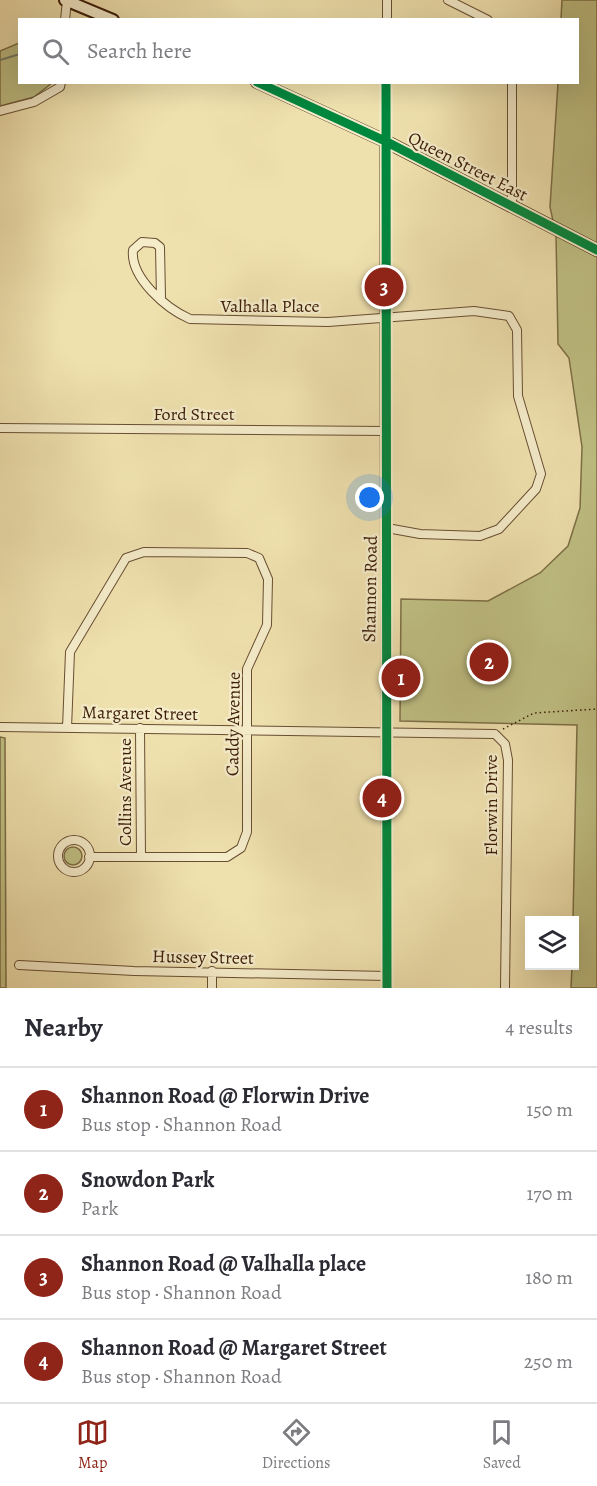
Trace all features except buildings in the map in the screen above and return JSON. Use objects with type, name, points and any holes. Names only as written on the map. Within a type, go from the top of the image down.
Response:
[{"type":"main road","points":[[66,0],[108,18]]},
{"type":"main road","name":"Queen Street East","points":[[261,84],[385,141],[597,250]]},
{"type":"street","points":[[65,18],[66,0]]},
{"type":"street","points":[[387,0],[387,18]]},
{"type":"street","points":[[448,0],[484,18]]},
{"type":"street","points":[[0,111],[34,102],[60,87],[61,84]]},
{"type":"street","name":"Shannon Road","points":[[386,84],[387,988]]},
{"type":"street","points":[[512,84],[512,208]]},
{"type":"street","name":"Valhalla Place","points":[[161,297],[160,248],[155,243],[142,242],[137,244],[132,256],[146,284],[179,314],[202,321],[328,322],[474,312],[509,316],[518,330],[518,396],[541,474],[536,489],[499,529],[480,536],[420,534],[387,528]]},
{"type":"street","name":"Ford Street","points":[[0,428],[387,431]]},
{"type":"street","name":"Caddy Avenue","points":[[66,728],[70,652],[126,558],[144,552],[247,553],[259,558],[268,579],[267,625],[248,669],[247,832],[241,848],[227,856],[89,857]]},
{"type":"street","name":"Margaret Street","points":[[0,727],[246,729],[387,734]]},
{"type":"street","name":"Collins Avenue","points":[[140,728],[141,857]]},
{"type":"street","name":"Florwin Drive","points":[[387,734],[495,734],[506,744],[508,760],[505,988]]},
{"type":"street","name":"Caddy Avenue","points":[[68,841],[79,841],[87,847],[89,857],[86,866],[72,871],[62,867],[58,852],[68,841]]},
{"type":"street","name":"Hussey Street","points":[[19,965],[387,976]]},
{"type":"street","points":[[212,971],[212,988]]},
{"type":"path","points":[[495,734],[534,713],[597,709]]},
{"type":"green space","points":[[562,0],[597,0],[597,988],[571,988],[572,970],[579,970],[579,916],[573,916],[577,725],[400,721],[401,599],[488,601],[540,573],[568,546],[580,508],[582,447],[569,358],[558,344],[556,235],[550,207],[558,84],[579,84],[579,18],[561,18]]},
{"type":"green space","points":[[18,43],[18,84],[51,84],[34,97],[0,106],[0,51]]},
{"type":"green space","points":[[0,737],[5,738],[6,988],[0,988]]},
{"type":"green space","points":[[69,847],[77,847],[82,852],[80,863],[69,865],[64,860],[64,852]]},
{"type":"waterway","points":[[0,60],[18,55]]},
{"type":"cycle path","points":[[261,84],[385,141],[597,250]]},
{"type":"cycle path","points":[[386,84],[387,988]]},
{"type":"place","name":"Shannon Road @ Valhalla place","points":[[384,287]]},
{"type":"place","name":"Snowdon Park","points":[[489,662]]},
{"type":"place","name":"Shannon Road @ Florwin Drive","points":[[401,678]]},
{"type":"place","name":"Shannon Road @ Margaret Street","points":[[382,798]]}]
